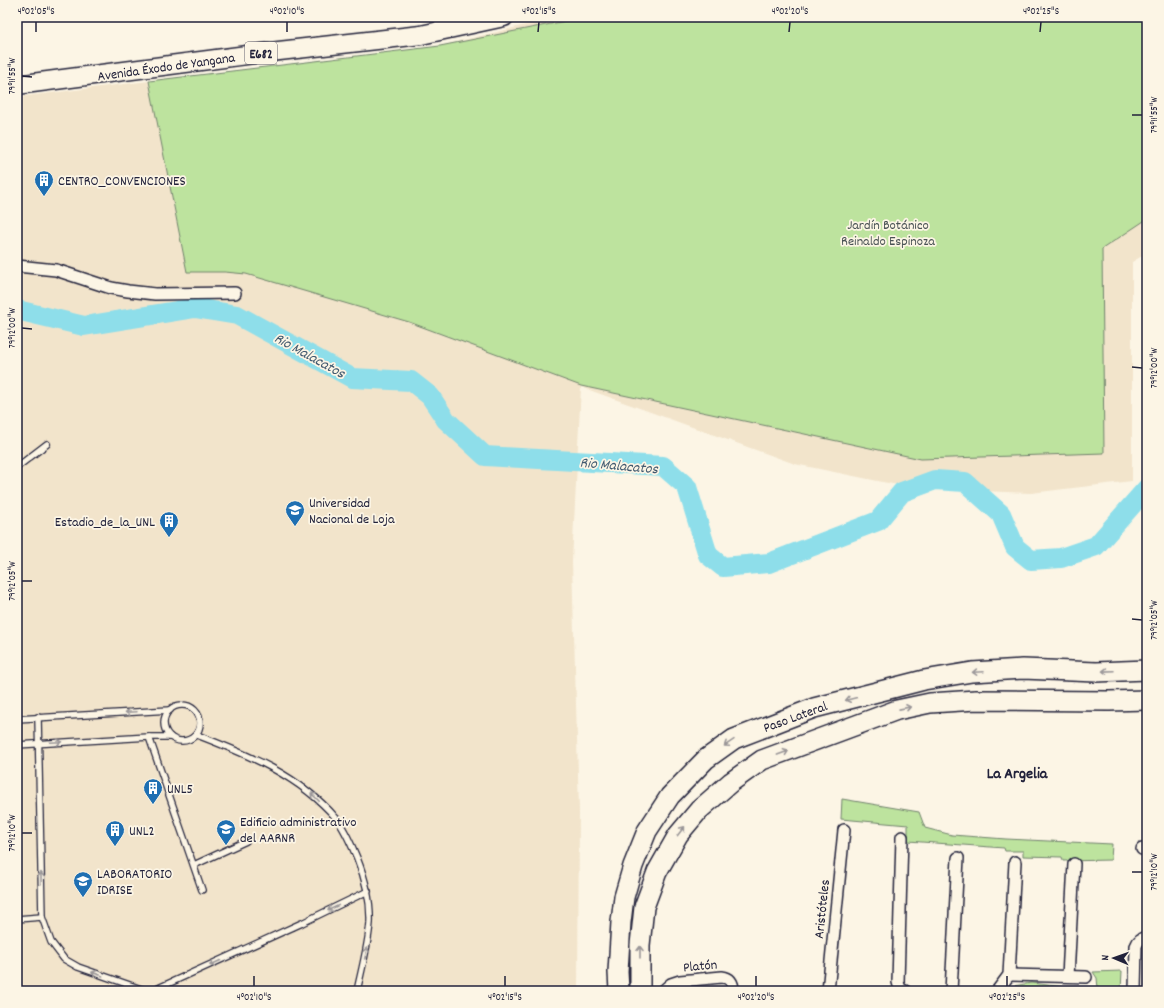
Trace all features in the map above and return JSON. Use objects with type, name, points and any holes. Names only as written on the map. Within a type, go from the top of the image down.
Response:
[{"type":"highway","name":"Paso Lateral","points":[[619,991],[618,972],[624,897],[632,866],[647,831],[670,796],[706,759],[734,739],[814,708],[924,680],[972,672],[1023,669],[1096,672],[1147,670]]},
{"type":"highway","points":[[640,991],[640,945],[644,907],[658,872],[678,835],[699,810],[731,782],[762,760],[896,710],[930,703],[976,700],[1147,700]]},
{"type":"main road","name":"Avenida Éxodo de Yangana","points":[[17,85],[270,52],[413,36],[504,17]]},
{"type":"street","points":[[17,266],[56,270],[111,288],[128,291],[155,294],[235,293]]},
{"type":"street","name":"Aristóteles","points":[[828,991],[844,830]]},
{"type":"street","points":[[902,837],[898,986],[904,991]]},
{"type":"street","points":[[951,991],[958,858]]},
{"type":"street","points":[[997,991],[1009,975],[1015,862]]},
{"type":"street","points":[[1068,976],[1074,864]]},
{"type":"street","points":[[1135,991],[1136,946],[1138,941],[1147,937]]},
{"type":"street","points":[[1009,975],[1086,976]]},
{"type":"street","name":"Platón","points":[[663,991],[671,984],[680,981],[727,978],[732,983],[733,991]]},
{"type":"lane","points":[[431,33],[442,17]]},
{"type":"lane","points":[[17,467],[47,444]]},
{"type":"lane","points":[[180,705],[186,705],[192,708],[200,717],[200,729],[197,735],[193,739],[181,742],[170,737],[164,724],[166,714],[170,710],[180,705]]},
{"type":"lane","points":[[17,719],[170,710]]},
{"type":"lane","points":[[38,717],[42,917],[51,942],[64,959],[78,967],[147,991]]},
{"type":"lane","points":[[197,735],[226,746],[285,775],[308,791],[336,819],[349,840],[362,870],[368,891],[370,921],[368,944],[357,991]]},
{"type":"lane","points":[[150,737],[202,890]]},
{"type":"lane","points":[[17,745],[170,737]]},
{"type":"lane","points":[[194,866],[246,841]]},
{"type":"lane","points":[[152,991],[302,923],[368,891]]},
{"type":"lane","points":[[17,919],[42,917]]},
{"type":"shaded area","name":"Universidad Nacional de Loja","points":[[558,17],[1147,17],[1147,253],[1132,262],[1132,481],[1031,493],[912,488],[795,464],[581,387],[572,561],[579,810],[578,991],[17,991],[17,97],[440,46]]},
{"type":"green space","name":"Jardín Botánico Reinaldo Espinoza","points":[[586,17],[1070,17],[1070,19],[1098,17],[1147,17],[1147,219],[1102,249],[1104,453],[921,459],[581,386],[409,322],[246,274],[225,272],[187,272],[149,81],[440,46]]},
{"type":"green space","points":[[842,799],[919,812],[925,828],[952,835],[1112,844],[1111,860],[1063,861],[1062,857],[1023,856],[1023,851],[1005,851],[1004,848],[908,841],[908,825],[841,819]]},
{"type":"green space","points":[[1122,971],[1121,991],[1097,991],[1097,978],[1093,972]]},
{"type":"green space","points":[[1031,983],[1065,987],[1070,991],[1010,991],[1013,986]]},
{"type":"waterway","name":"Rio Malacatos","points":[[17,310],[84,326],[195,308],[237,315],[352,378],[411,381],[430,396],[446,420],[485,456],[663,466],[687,487],[708,555],[723,567],[769,563],[878,521],[902,492],[935,480],[965,482],[1001,514],[1015,547],[1031,560],[1061,558],[1096,546],[1147,488]]},
{"type":"place","name":"CENTRO_CONVENCIONES","points":[[44,197]]},
{"type":"place","name":"Universidad Nacional de Loja","points":[[295,527]]},
{"type":"place","name":"Estadio_de_la_UNL","points":[[169,538]]},
{"type":"place","name":"UNL5","points":[[153,805]]},
{"type":"place","name":"Edificio administrativo del AARNR","points":[[226,846]]},
{"type":"place","name":"UNL2","points":[[115,847]]},
{"type":"place","name":"LABORATORIO IDRISE","points":[[83,898]]},
{"type":"district","name":"La Argelia","points":[[1017,772]]}]
